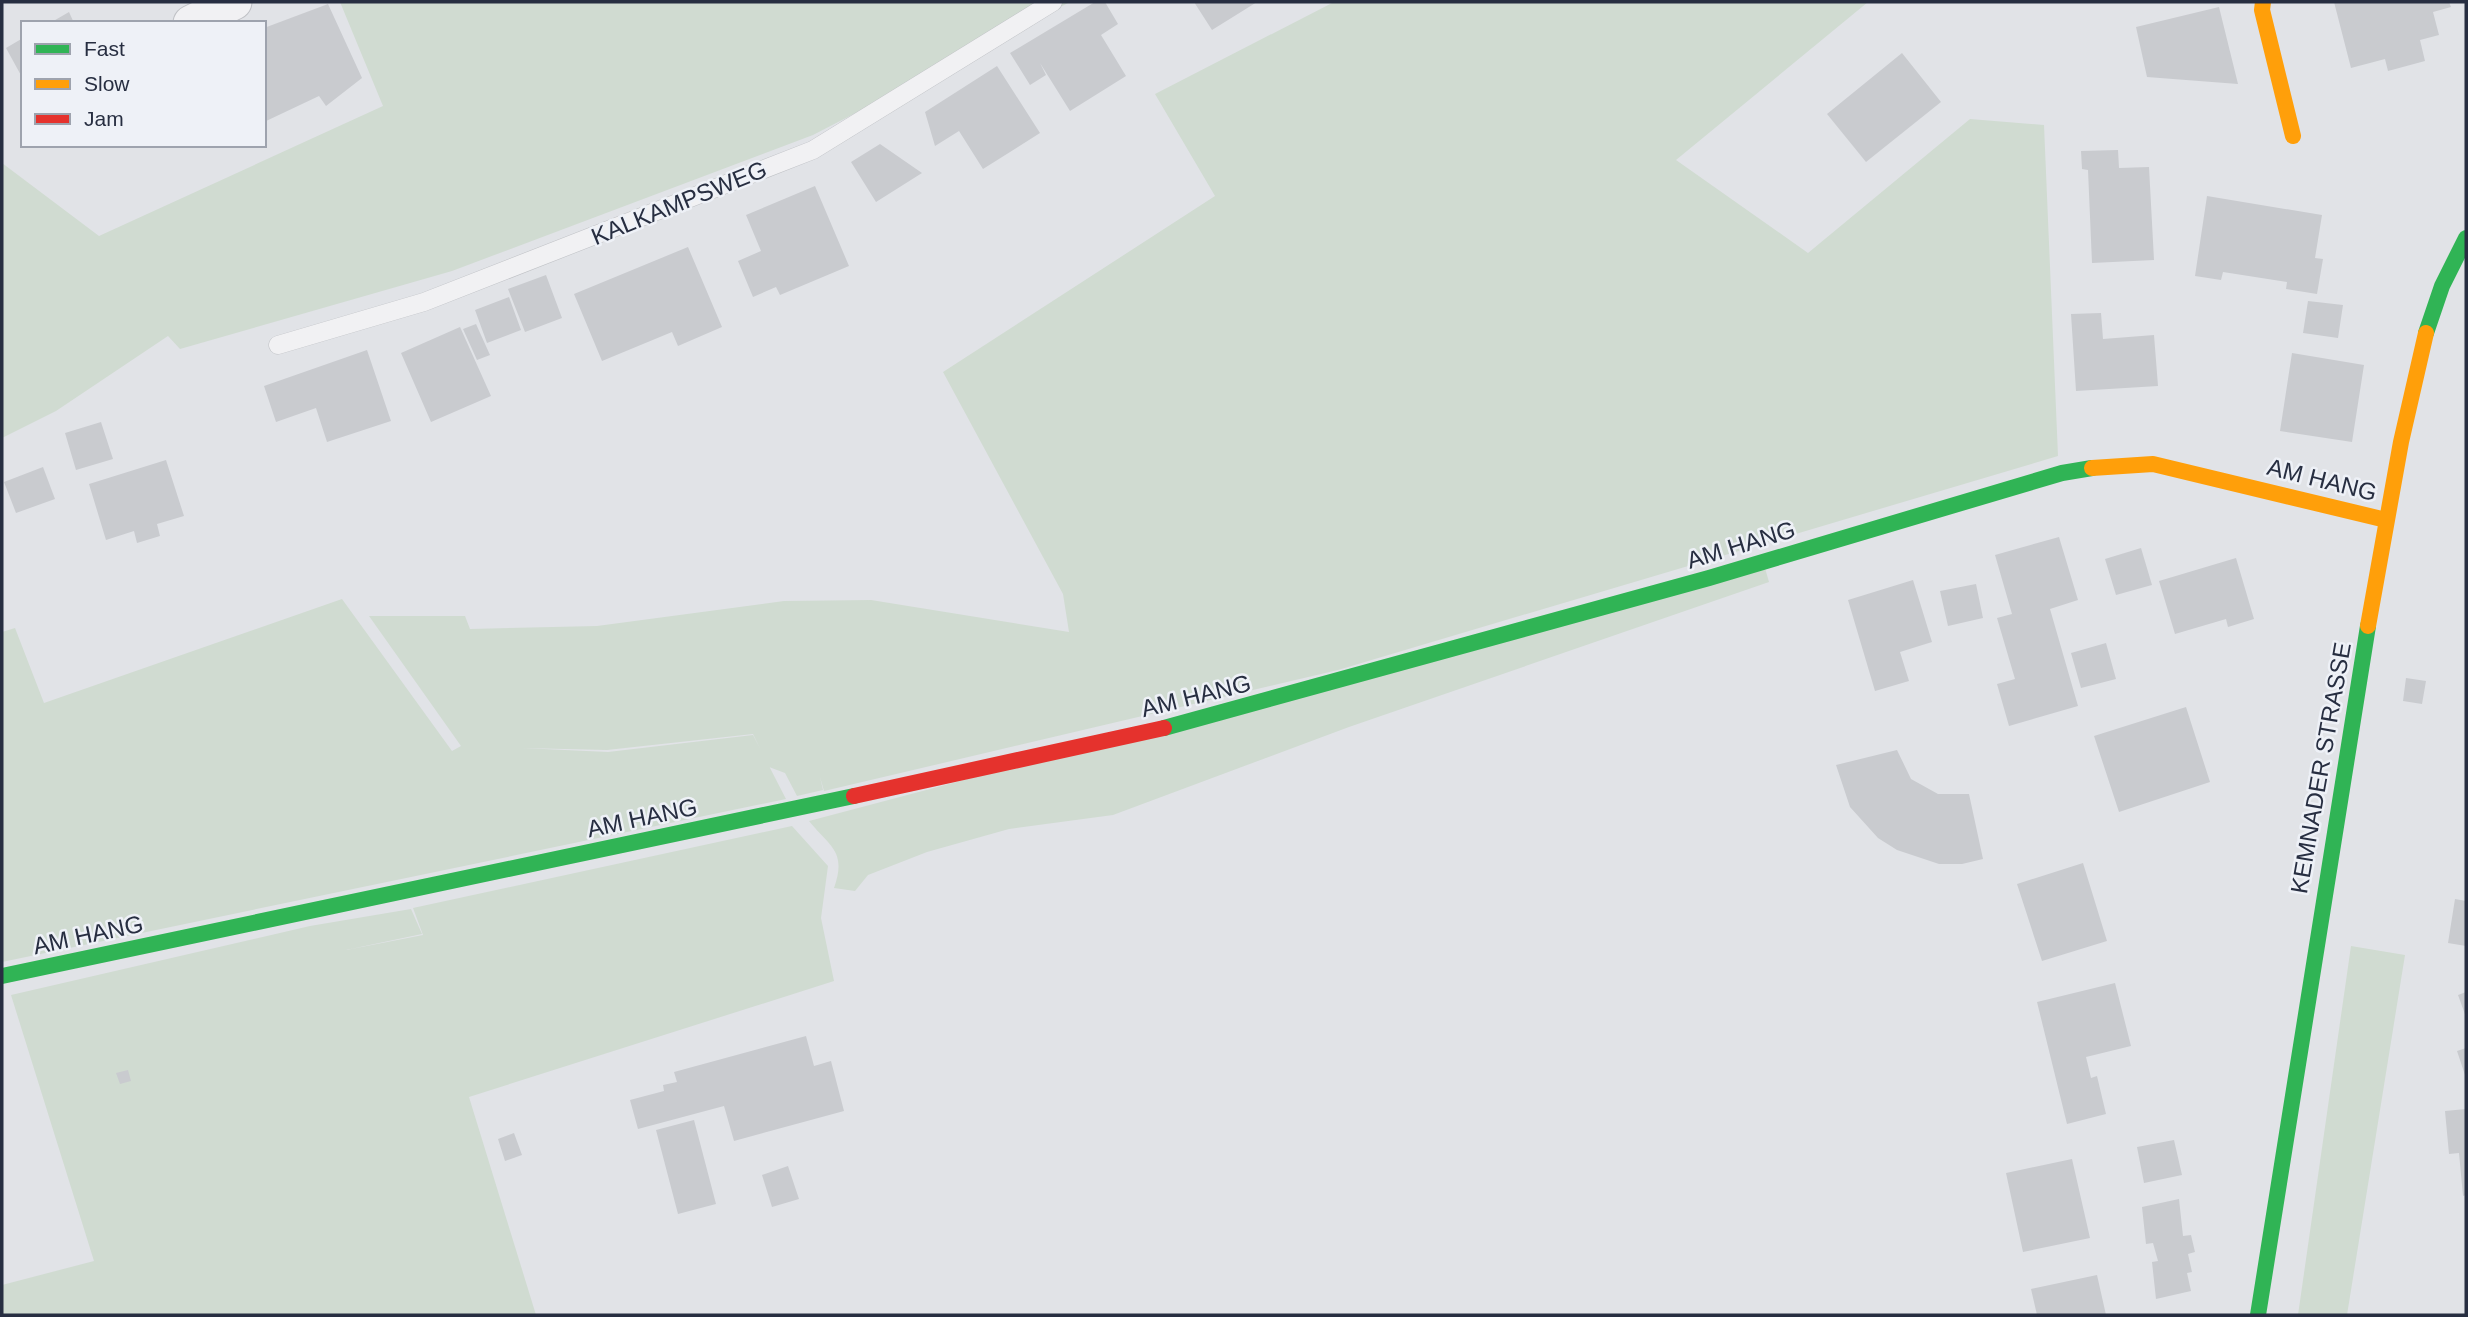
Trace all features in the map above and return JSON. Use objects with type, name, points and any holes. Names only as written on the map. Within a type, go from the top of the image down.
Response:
[{"type":"street","points":[[195,21],[234,2]]},
{"type":"street","points":[[2263,2],[2262,10],[2293,136]]},
{"type":"street","name":"KEMNADER STRASSE","points":[[2258,1315],[2290,1089],[2386,520],[2429,322],[2449,266],[2466,238]]},
{"type":"street","name":"AM HANG","points":[[2,976],[424,889],[1206,719],[1696,582],[2063,472],[2119,464],[2153,464],[2386,520]]},
{"type":"lane","name":"KALKAMPSWEG","points":[[278,345],[424,302],[813,150],[1053,2]]},
{"type":"shaded area","points":[[340,2],[1070,2],[813,135],[452,271],[180,349],[168,336],[56,411],[2,438],[2,163],[99,236],[383,106]]},
{"type":"shaded area","points":[[1334,2],[1868,2],[1676,160],[1808,253],[1970,119],[2044,125],[2058,456],[1338,670],[824,791],[820,777],[823,790],[797,796],[785,773],[770,767],[786,799],[2,962],[2,632],[15,628],[44,703],[342,599],[452,751],[461,746],[369,616],[465,616],[470,629],[597,626],[784,601],[871,600],[1069,632],[1063,594],[943,372],[1215,196],[1155,94]],"holes":[[[753,734],[761,751],[753,735],[608,752],[522,748],[607,750]]]},
{"type":"shaded area","points":[[1765,568],[1769,582],[1349,727],[1113,815],[1009,829],[927,852],[868,875],[855,891],[834,888],[839,866],[837,857],[830,844],[809,821]]},
{"type":"shaded area","points":[[792,826],[828,866],[821,918],[834,981],[469,1097],[536,1315],[2,1315],[2,1285],[94,1261],[11,995],[310,926],[411,909],[422,934],[346,950],[423,935],[413,908]]},
{"type":"shaded area","points":[[2351,946],[2405,955],[2347,1315],[2298,1315]]},
{"type":"building","points":[[1095,2],[1105,2],[1118,24],[1101,35],[1126,76],[1070,111],[1040,63],[1046,75],[1030,85],[1010,53]]},
{"type":"building","points":[[1194,2],[1257,2],[1212,30]]},
{"type":"building","points":[[2334,2],[2449,2],[2451,7],[2433,12],[2439,35],[2420,40],[2425,61],[2388,71],[2385,59],[2351,68]]},
{"type":"building","points":[[328,4],[362,78],[326,106],[319,96],[266,121],[266,27]]},
{"type":"building","points":[[2219,7],[2238,84],[2147,77],[2136,27]]},
{"type":"building","points":[[69,12],[73,21],[53,21]]},
{"type":"building","points":[[21,39],[21,75],[6,48]]},
{"type":"building","points":[[1902,53],[1941,102],[1866,162],[1827,114]]},
{"type":"building","points":[[997,66],[1040,133],[983,169],[959,131],[935,146],[925,112]]},
{"type":"building","points":[[880,144],[922,173],[876,202],[851,162]]},
{"type":"building","points":[[2118,150],[2119,168],[2149,167],[2154,260],[2092,263],[2088,170],[2082,169],[2081,151]]},
{"type":"building","points":[[815,186],[849,266],[780,295],[776,287],[753,297],[738,261],[761,251],[746,215]]},
{"type":"building","points":[[2207,196],[2322,215],[2315,258],[2323,259],[2317,294],[2286,289],[2287,282],[2223,272],[2221,280],[2195,276]]},
{"type":"building","points":[[688,247],[722,327],[678,346],[672,332],[602,361],[574,294]]},
{"type":"building","points":[[546,275],[562,318],[525,332],[508,289]]},
{"type":"building","points":[[509,297],[521,330],[487,343],[475,310]]},
{"type":"building","points":[[2308,301],[2343,305],[2338,338],[2303,333]]},
{"type":"building","points":[[2101,313],[2103,339],[2154,335],[2158,386],[2076,391],[2071,314]]},
{"type":"building","points":[[476,324],[490,355],[477,360],[463,329]]},
{"type":"building","points":[[460,327],[491,396],[431,422],[401,353]]},
{"type":"building","points":[[367,350],[391,421],[327,442],[316,408],[276,422],[264,386]]},
{"type":"building","points":[[2292,353],[2364,365],[2352,442],[2280,431]]},
{"type":"building","points":[[101,422],[113,459],[76,470],[65,433]]},
{"type":"building","points":[[166,460],[184,516],[157,524],[160,536],[137,543],[134,531],[106,540],[89,484]]},
{"type":"building","points":[[43,467],[55,499],[16,513],[4,482]]},
{"type":"building","points":[[2059,537],[2078,600],[2050,609],[2078,706],[2009,726],[1997,684],[2015,679],[1997,618],[2012,614],[1995,555]]},
{"type":"building","points":[[2141,548],[2152,585],[2116,595],[2105,559]]},
{"type":"building","points":[[2236,558],[2254,619],[2228,627],[2226,619],[2175,634],[2159,581]]},
{"type":"building","points":[[1913,580],[1932,642],[1900,652],[1909,681],[1875,691],[1848,600]]},
{"type":"building","points":[[1976,584],[1983,618],[1948,626],[1940,591]]},
{"type":"building","points":[[2106,643],[2116,679],[2081,688],[2071,653]]},
{"type":"building","points":[[2406,678],[2426,681],[2422,704],[2403,701]]},
{"type":"building","points":[[2186,707],[2210,782],[2119,812],[2094,736]]},
{"type":"building","points":[[1897,750],[1911,779],[1938,794],[1969,794],[1983,859],[1962,864],[1939,864],[1897,850],[1878,838],[1850,807],[1836,765]]},
{"type":"building","points":[[2083,863],[2107,941],[2042,961],[2017,884]]},
{"type":"building","points":[[2455,899],[2466,901],[2466,946],[2448,943]]},
{"type":"building","points":[[2115,983],[2131,1046],[2086,1057],[2091,1078],[2097,1076],[2106,1114],[2067,1124],[2037,1002]]},
{"type":"building","points":[[2466,992],[2466,1017],[2458,995]]},
{"type":"building","points":[[806,1036],[814,1066],[831,1061],[844,1111],[734,1141],[724,1106],[638,1129],[630,1100],[664,1091],[663,1085],[677,1082],[674,1072]]},
{"type":"building","points":[[2466,1048],[2466,1078],[2457,1051]]},
{"type":"building","points":[[128,1070],[131,1081],[120,1084],[116,1073]]},
{"type":"building","points":[[2466,1109],[2466,1195],[2463,1196],[2459,1153],[2449,1154],[2445,1111]]},
{"type":"building","points":[[694,1120],[716,1204],[678,1214],[656,1130]]},
{"type":"building","points":[[514,1133],[522,1155],[505,1161],[498,1139]]},
{"type":"building","points":[[2174,1140],[2182,1175],[2144,1183],[2137,1147]]},
{"type":"building","points":[[2072,1159],[2090,1238],[2023,1252],[2006,1173]]},
{"type":"building","points":[[788,1166],[799,1199],[772,1207],[762,1175]]},
{"type":"building","points":[[2179,1199],[2183,1236],[2191,1235],[2195,1252],[2188,1254],[2192,1272],[2187,1273],[2191,1291],[2156,1299],[2152,1262],[2158,1261],[2153,1243],[2146,1244],[2142,1207]]},
{"type":"building","points":[[2097,1275],[2106,1315],[2037,1315],[2031,1289]]},
{"type":"traffic: fast","points":[[2426,333],[2442,286],[2466,238]]},
{"type":"traffic: fast","points":[[1164,728],[1709,578],[2062,473],[2092,468]]},
{"type":"traffic: fast","points":[[2258,1315],[2368,626]]},
{"type":"traffic: fast","points":[[2,976],[854,796]]},
{"type":"traffic: slow","points":[[2263,2],[2262,10],[2293,136]]},
{"type":"traffic: slow","points":[[2368,626],[2401,442],[2426,333]]},
{"type":"traffic: slow","points":[[2092,468],[2153,464],[2386,520]]},
{"type":"traffic: jam","points":[[854,796],[1164,728]]}]
